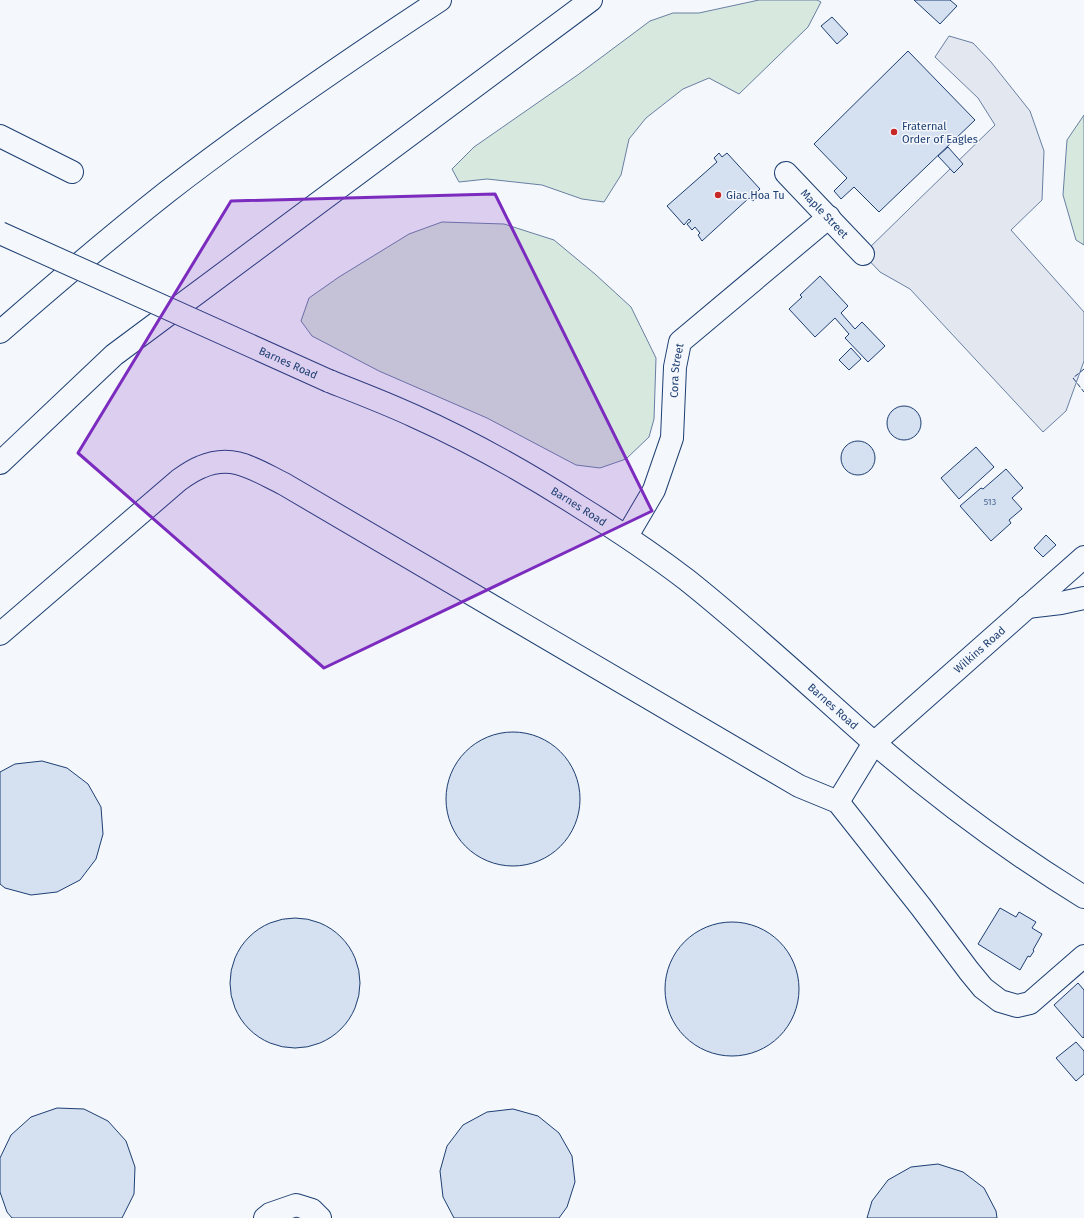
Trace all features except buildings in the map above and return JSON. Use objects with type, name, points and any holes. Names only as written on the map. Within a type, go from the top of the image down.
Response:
[{"type":"main road","points":[[0,332],[86,257],[174,187],[275,112],[371,45],[440,0]]},
{"type":"main road","points":[[0,463],[114,355],[591,0]]},
{"type":"main road","points":[[0,136],[72,172]]},
{"type":"main road","name":"Maple Street","points":[[786,173],[863,254]]},
{"type":"main road","name":"Cora Street","points":[[627,536],[654,490],[672,438],[675,367],[680,342],[829,217]]},
{"type":"main road","name":"Barnes Road","points":[[0,232],[329,381],[414,416],[480,448],[532,476],[627,536],[693,585],[758,640],[874,743],[966,818],[1037,869],[1084,898]]},
{"type":"main road","points":[[0,634],[179,480],[200,467],[219,461],[240,463],[284,484],[799,786],[838,802],[921,907],[969,971],[983,988],[1000,1001],[1017,1006],[1030,1003],[1083,958]]},
{"type":"main road","name":"Wilkins Road","points":[[838,802],[874,743],[1084,556]]},
{"type":"main road","points":[[1027,607],[1061,603],[1084,598]]},
{"type":"main road","points":[[264,1218],[270,1214],[296,1205],[312,1210],[320,1218]]},
{"type":"highlighted area","points":[[495,194],[652,511],[324,668],[78,453],[231,201]]},
{"type":"shaded area","points":[[759,0],[817,0],[821,2],[808,27],[739,94],[709,78],[683,89],[646,118],[629,139],[621,175],[604,202],[582,199],[542,185],[487,179],[459,182],[452,169],[474,147],[579,74],[650,21],[673,13],[699,13]]},
{"type":"shaded area","points":[[949,36],[973,43],[991,62],[1030,111],[1044,151],[1042,200],[1011,230],[1084,312],[1084,361],[1066,411],[1043,432],[910,289],[880,272],[863,254],[995,125],[978,98],[935,57]]},
{"type":"shaded area","points":[[1084,115],[1084,245],[1076,240],[1063,195],[1067,140]]},
{"type":"shaded area","points":[[442,222],[504,224],[554,240],[595,274],[631,307],[656,358],[654,419],[649,437],[626,459],[600,468],[576,465],[487,418],[379,371],[312,336],[301,321],[309,298],[339,277],[409,234]]},
{"type":"fence","points":[[1084,369],[1073,378],[1084,392]]},
{"type":"place","name":"Fraternal Order of Eagles","points":[[894,132]]},
{"type":"place","name":"Giac Hoa Tu","points":[[718,195]]}]
